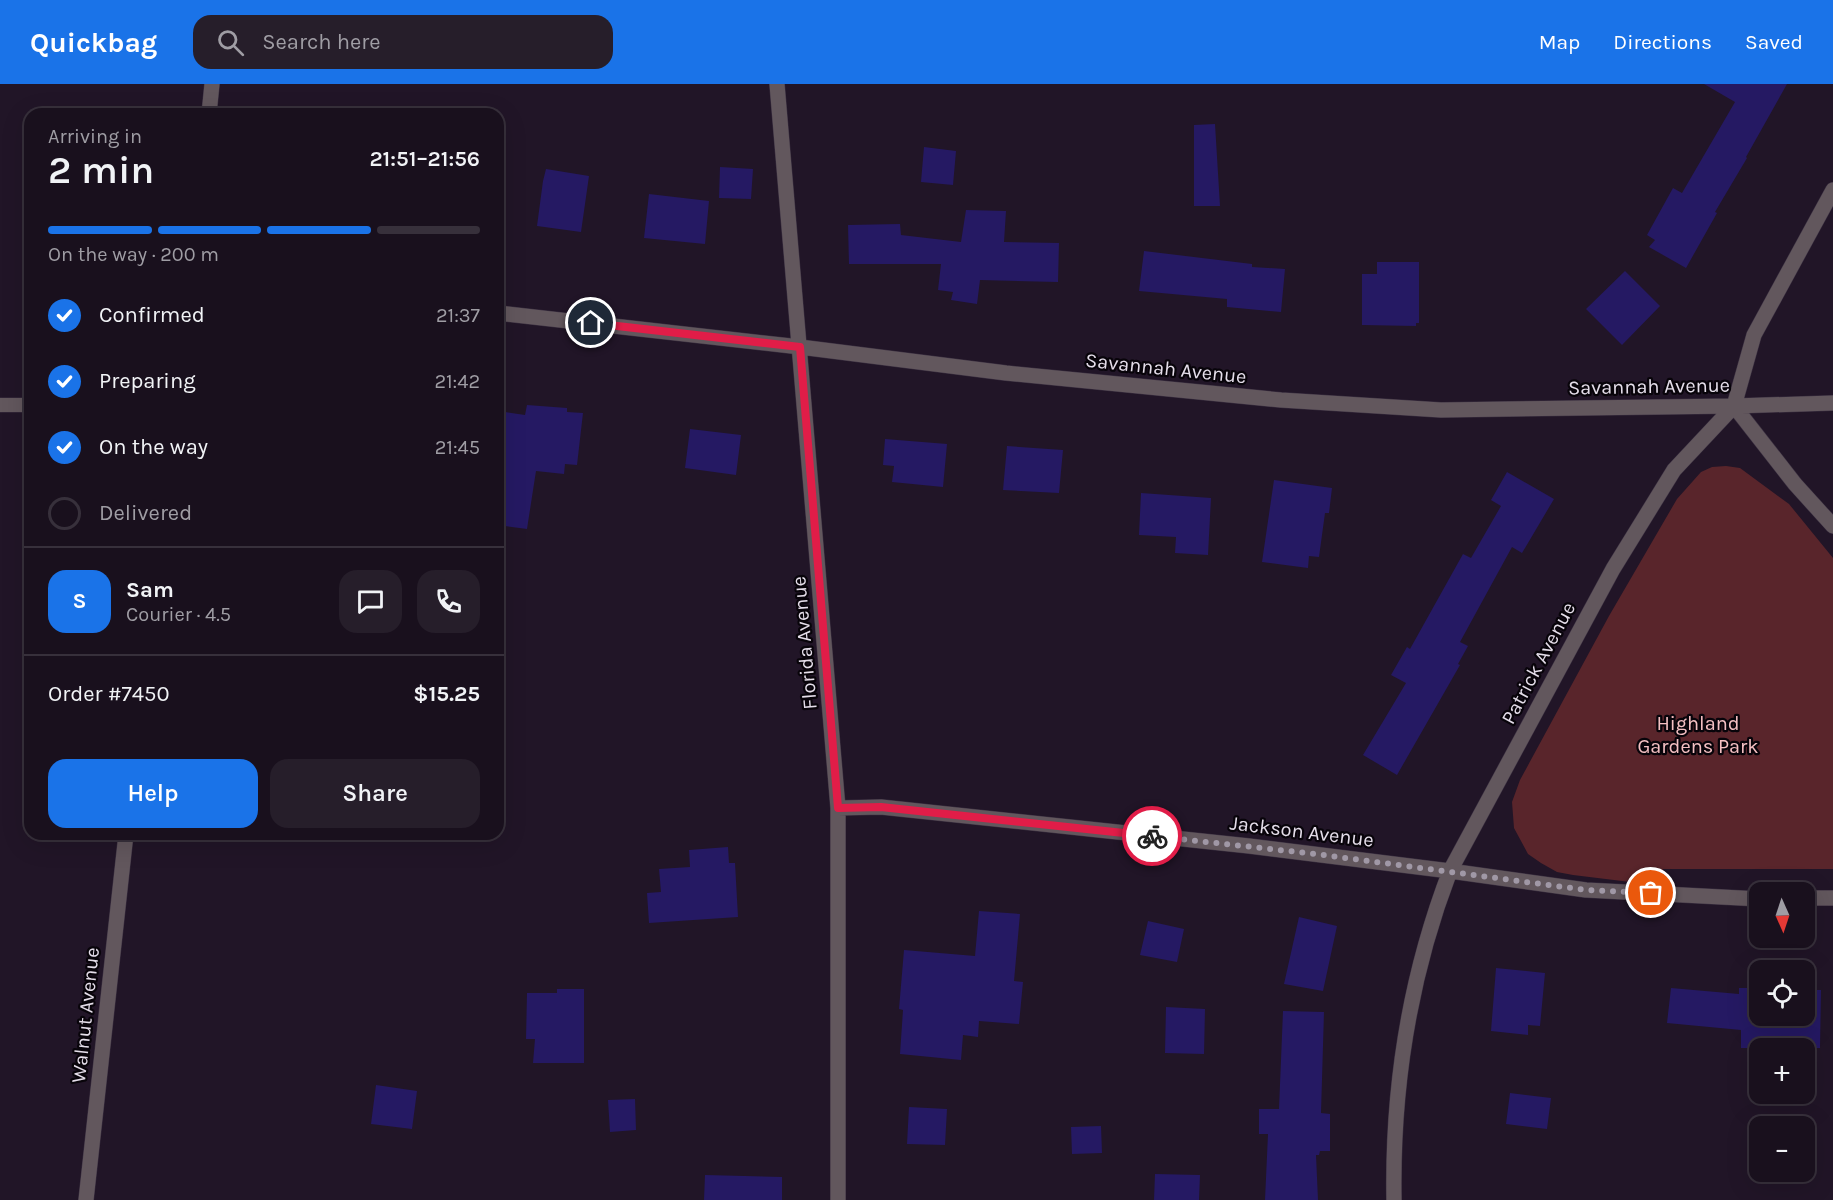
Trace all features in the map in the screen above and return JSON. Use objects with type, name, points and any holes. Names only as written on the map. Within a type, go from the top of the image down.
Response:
[{"type":"street","points":[[210,108],[212,84]]},
{"type":"street","name":"Florida Avenue","points":[[777,84],[838,808],[838,1200]]},
{"type":"street","name":"Patrick Avenue","points":[[1394,1200],[1400,1068],[1408,1015],[1437,906],[1450,871],[1612,569],[1674,470],[1734,406],[1754,335],[1833,190]]},
{"type":"street","name":"Savannah Avenue","points":[[504,314],[1006,373],[1293,401],[1441,410],[1833,403]]},
{"type":"street","points":[[1734,406],[1795,484],[1833,526]]},
{"type":"street","name":"Jackson Avenue","points":[[838,808],[881,807],[1250,846],[1586,890],[1749,898]]},
{"type":"street","name":"Walnut Avenue","points":[[86,1200],[125,840]]},
{"type":"street","points":[[1815,898],[1833,898]]},
{"type":"lane","points":[[0,405],[24,405]]},
{"type":"green space","name":"Highland Gardens Park","points":[[1712,467],[1740,468],[1789,504],[1833,558],[1833,869],[1663,869],[1663,886],[1557,872],[1528,854],[1514,828],[1512,802],[1520,780],[1609,616],[1677,499],[1701,472]]},
{"type":"building","points":[[1704,84],[1787,84],[1686,268],[1649,247],[1655,240],[1647,235],[1673,188],[1682,193],[1735,102]]},
{"type":"building","points":[[1215,124],[1220,206],[1194,206],[1194,125]]},
{"type":"building","points":[[924,147],[956,151],[953,185],[921,182]]},
{"type":"building","points":[[720,167],[753,169],[751,199],[719,198]]},
{"type":"building","points":[[546,169],[589,176],[581,232],[537,226]]},
{"type":"building","points":[[649,194],[709,201],[705,244],[644,238]]},
{"type":"building","points":[[966,210],[1006,211],[1004,242],[1059,243],[1058,282],[980,280],[977,304],[951,300],[953,292],[938,290],[941,264],[849,264],[848,225],[900,224],[901,235],[961,242]]},
{"type":"building","points":[[1144,251],[1252,264],[1252,267],[1285,269],[1281,312],[1227,307],[1227,299],[1139,291]]},
{"type":"building","points":[[1377,262],[1419,262],[1419,323],[1416,323],[1416,326],[1362,325],[1362,274],[1377,274]]},
{"type":"building","points":[[1625,271],[1660,306],[1622,345],[1586,309]]},
{"type":"building","points":[[527,405],[567,408],[567,412],[583,413],[577,465],[565,464],[564,474],[536,471],[527,529],[504,526],[504,412],[525,415]]},
{"type":"building","points":[[690,429],[741,435],[736,475],[685,468]]},
{"type":"building","points":[[885,439],[947,444],[943,487],[892,482],[894,466],[883,465]]},
{"type":"building","points":[[1007,446],[1063,450],[1059,493],[1003,490]]},
{"type":"building","points":[[1507,472],[1554,499],[1522,553],[1512,547],[1460,642],[1468,646],[1458,664],[1460,665],[1397,775],[1363,755],[1406,683],[1391,675],[1407,647],[1410,649],[1463,554],[1471,558],[1501,506],[1491,500]]},
{"type":"building","points":[[1274,480],[1332,488],[1329,513],[1325,513],[1319,557],[1309,556],[1308,568],[1262,562]]},
{"type":"building","points":[[1141,493],[1211,498],[1208,555],[1175,553],[1176,537],[1139,535]]},
{"type":"building","points":[[728,847],[729,863],[735,863],[738,917],[649,923],[647,893],[661,892],[659,869],[690,867],[689,850]]},
{"type":"building","points":[[979,911],[1020,914],[1014,981],[1023,982],[1019,1024],[979,1021],[978,1037],[963,1035],[961,1060],[900,1054],[903,1010],[899,1009],[904,950],[975,956]]},
{"type":"building","points":[[1299,917],[1337,926],[1323,991],[1284,984]]},
{"type":"building","points":[[1148,921],[1184,929],[1177,962],[1140,955]]},
{"type":"building","points":[[1496,968],[1545,973],[1540,1026],[1528,1025],[1528,1035],[1491,1031]]},
{"type":"building","points":[[1671,988],[1739,994],[1739,988],[1749,988],[1749,1026],[1815,1026],[1815,990],[1821,990],[1820,1048],[1815,1048],[1815,1038],[1749,1038],[1749,1048],[1741,1048],[1741,1030],[1667,1023]]},
{"type":"building","points":[[557,989],[584,989],[584,1063],[533,1063],[535,1039],[526,1039],[527,993],[557,993]]},
{"type":"building","points":[[1166,1007],[1205,1009],[1204,1054],[1165,1053]]},
{"type":"building","points":[[1283,1011],[1324,1012],[1321,1113],[1330,1114],[1330,1151],[1320,1151],[1319,1155],[1316,1155],[1318,1200],[1265,1200],[1268,1134],[1259,1134],[1259,1109],[1279,1109]]},
{"type":"building","points":[[376,1085],[417,1091],[412,1129],[371,1124]]},
{"type":"building","points":[[1510,1093],[1551,1098],[1547,1129],[1506,1124]]},
{"type":"building","points":[[635,1099],[636,1130],[610,1132],[608,1100]]},
{"type":"building","points":[[909,1107],[947,1109],[945,1145],[907,1144]]},
{"type":"building","points":[[1101,1126],[1102,1153],[1072,1154],[1071,1127]]},
{"type":"building","points":[[1155,1174],[1200,1175],[1199,1200],[1154,1200]]},
{"type":"building","points":[[705,1175],[782,1177],[782,1200],[704,1200]]},
{"type":"way so far","points":[[1152,836],[1316,854],[1586,890],[1651,893]]},
{"type":"route","points":[[591,323],[800,347],[838,808],[881,807],[1152,836]]}]
